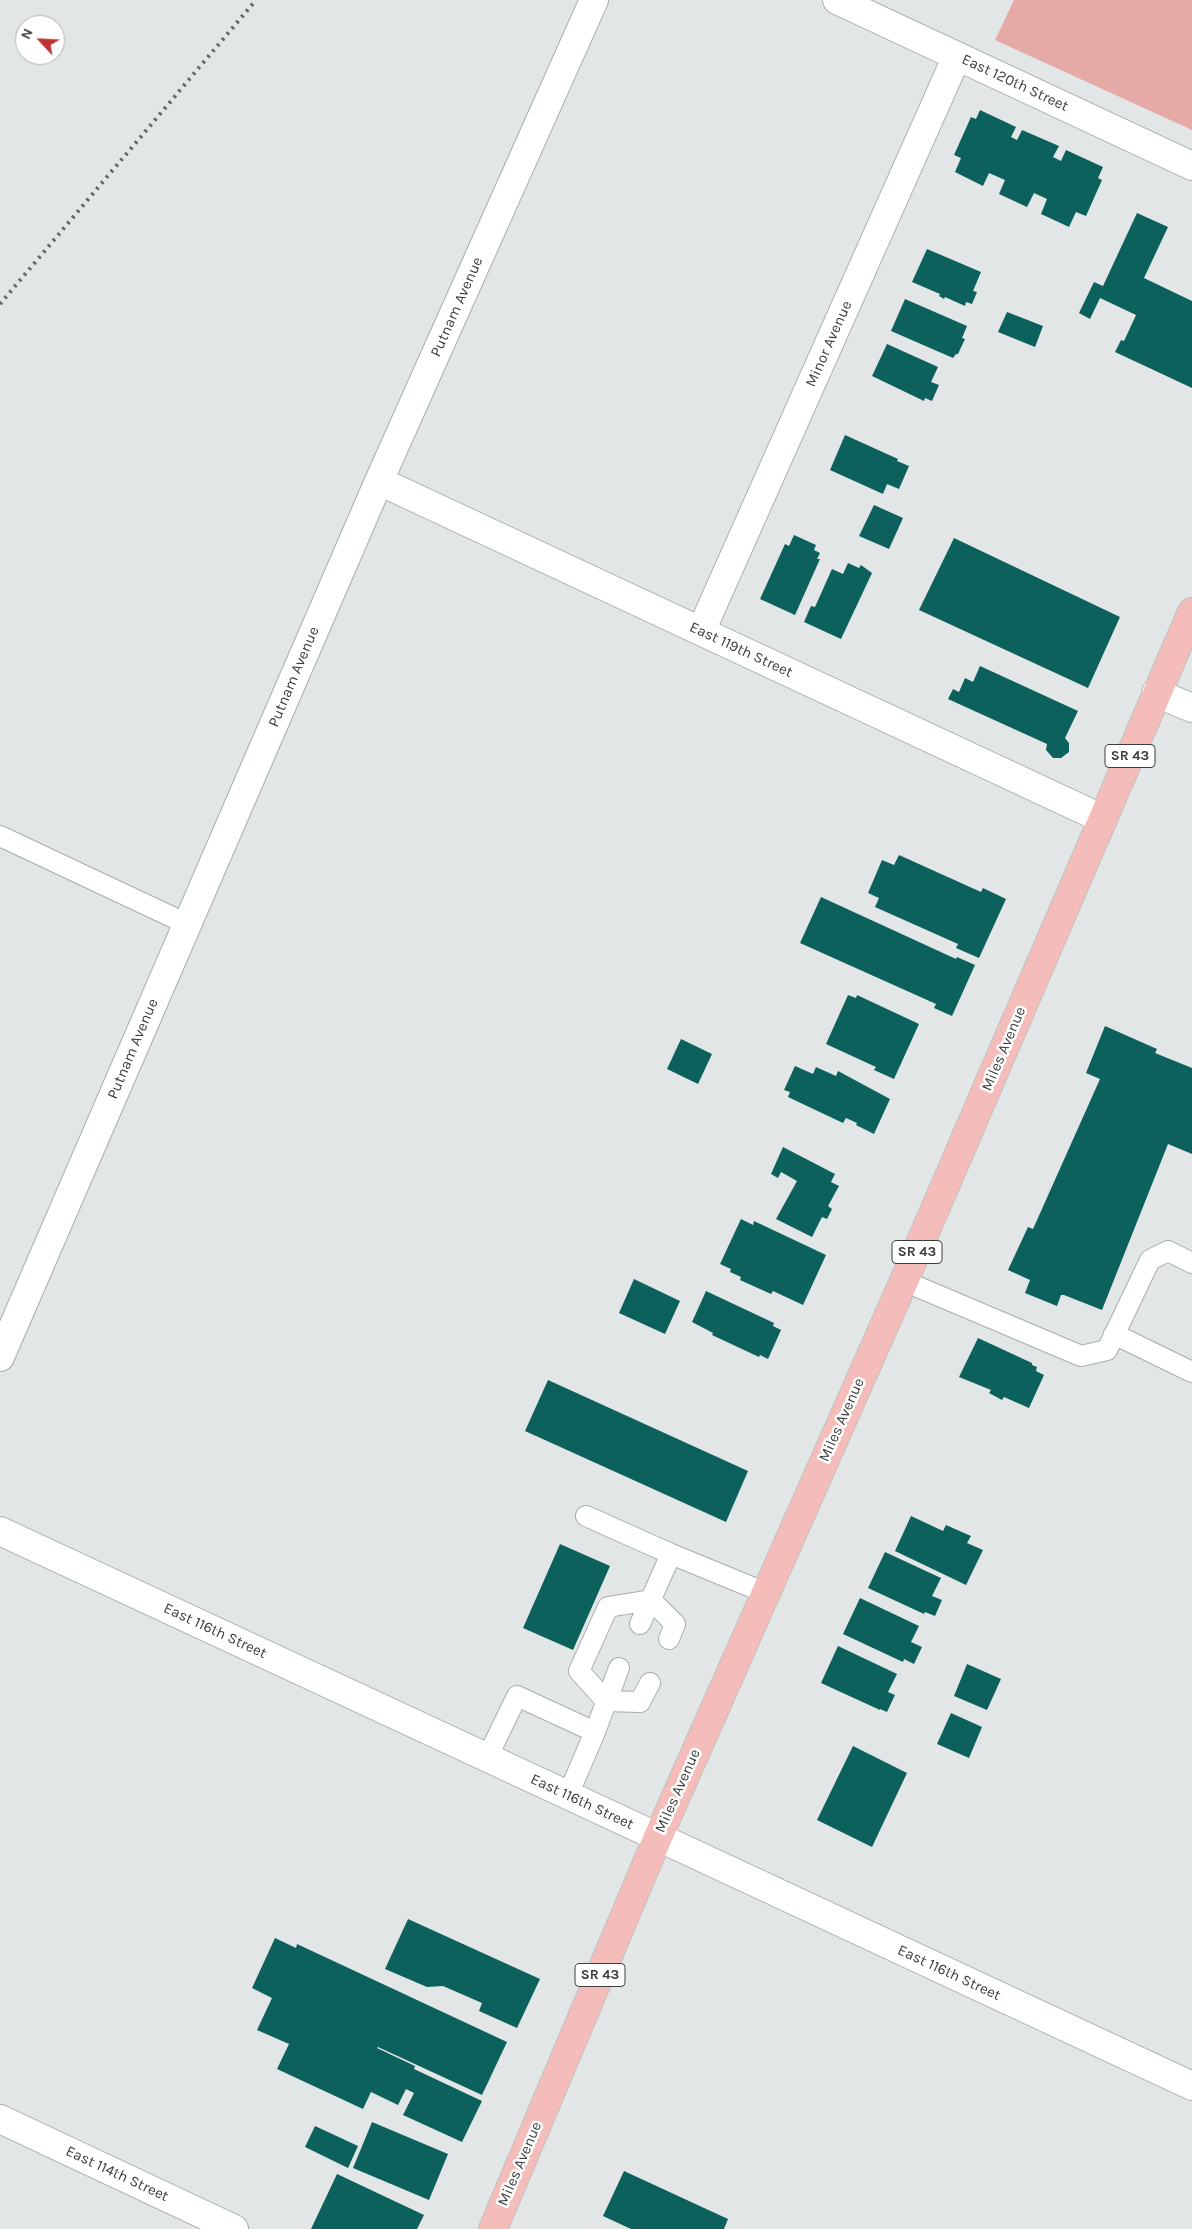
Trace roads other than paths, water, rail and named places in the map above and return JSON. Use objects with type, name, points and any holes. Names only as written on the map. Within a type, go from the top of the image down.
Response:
[{"type":"main road","name":"Miles Avenue","points":[[493,2229],[658,1837],[904,1281],[1192,612]]},
{"type":"street","name":"Putnam Avenue","points":[[0,1358],[379,481],[594,0]]},
{"type":"street","name":"East 120th Street","points":[[837,0],[1192,166]]},
{"type":"street","name":"Minor Avenue","points":[[701,631],[958,56]]},
{"type":"street","name":"East 119th Street","points":[[379,481],[1103,818]]},
{"type":"street","points":[[1156,693],[1192,708]]},
{"type":"street","name":"East 116th Street","points":[[0,1530],[1192,2086]]},
{"type":"street","name":"East 114th Street","points":[[0,2119],[234,2229]]},
{"type":"lane","points":[[0,836],[187,924]]},
{"type":"lane","points":[[904,1281],[1080,1356],[1106,1350],[1150,1260],[1168,1251],[1192,1262]]},
{"type":"lane","points":[[1114,1334],[1192,1372]]},
{"type":"lane","points":[[586,1516],[670,1554],[766,1593]]},
{"type":"lane","points":[[640,1624],[670,1554]]},
{"type":"lane","points":[[651,1600],[675,1624],[669,1639]]},
{"type":"lane","points":[[650,1683],[640,1702],[606,1701],[580,1671],[608,1607],[651,1600]]},
{"type":"lane","points":[[568,1795],[595,1732],[619,1668]]},
{"type":"lane","points":[[487,1758],[517,1696],[595,1732]]},
{"type":"railway","points":[[0,304],[256,0]]}]
